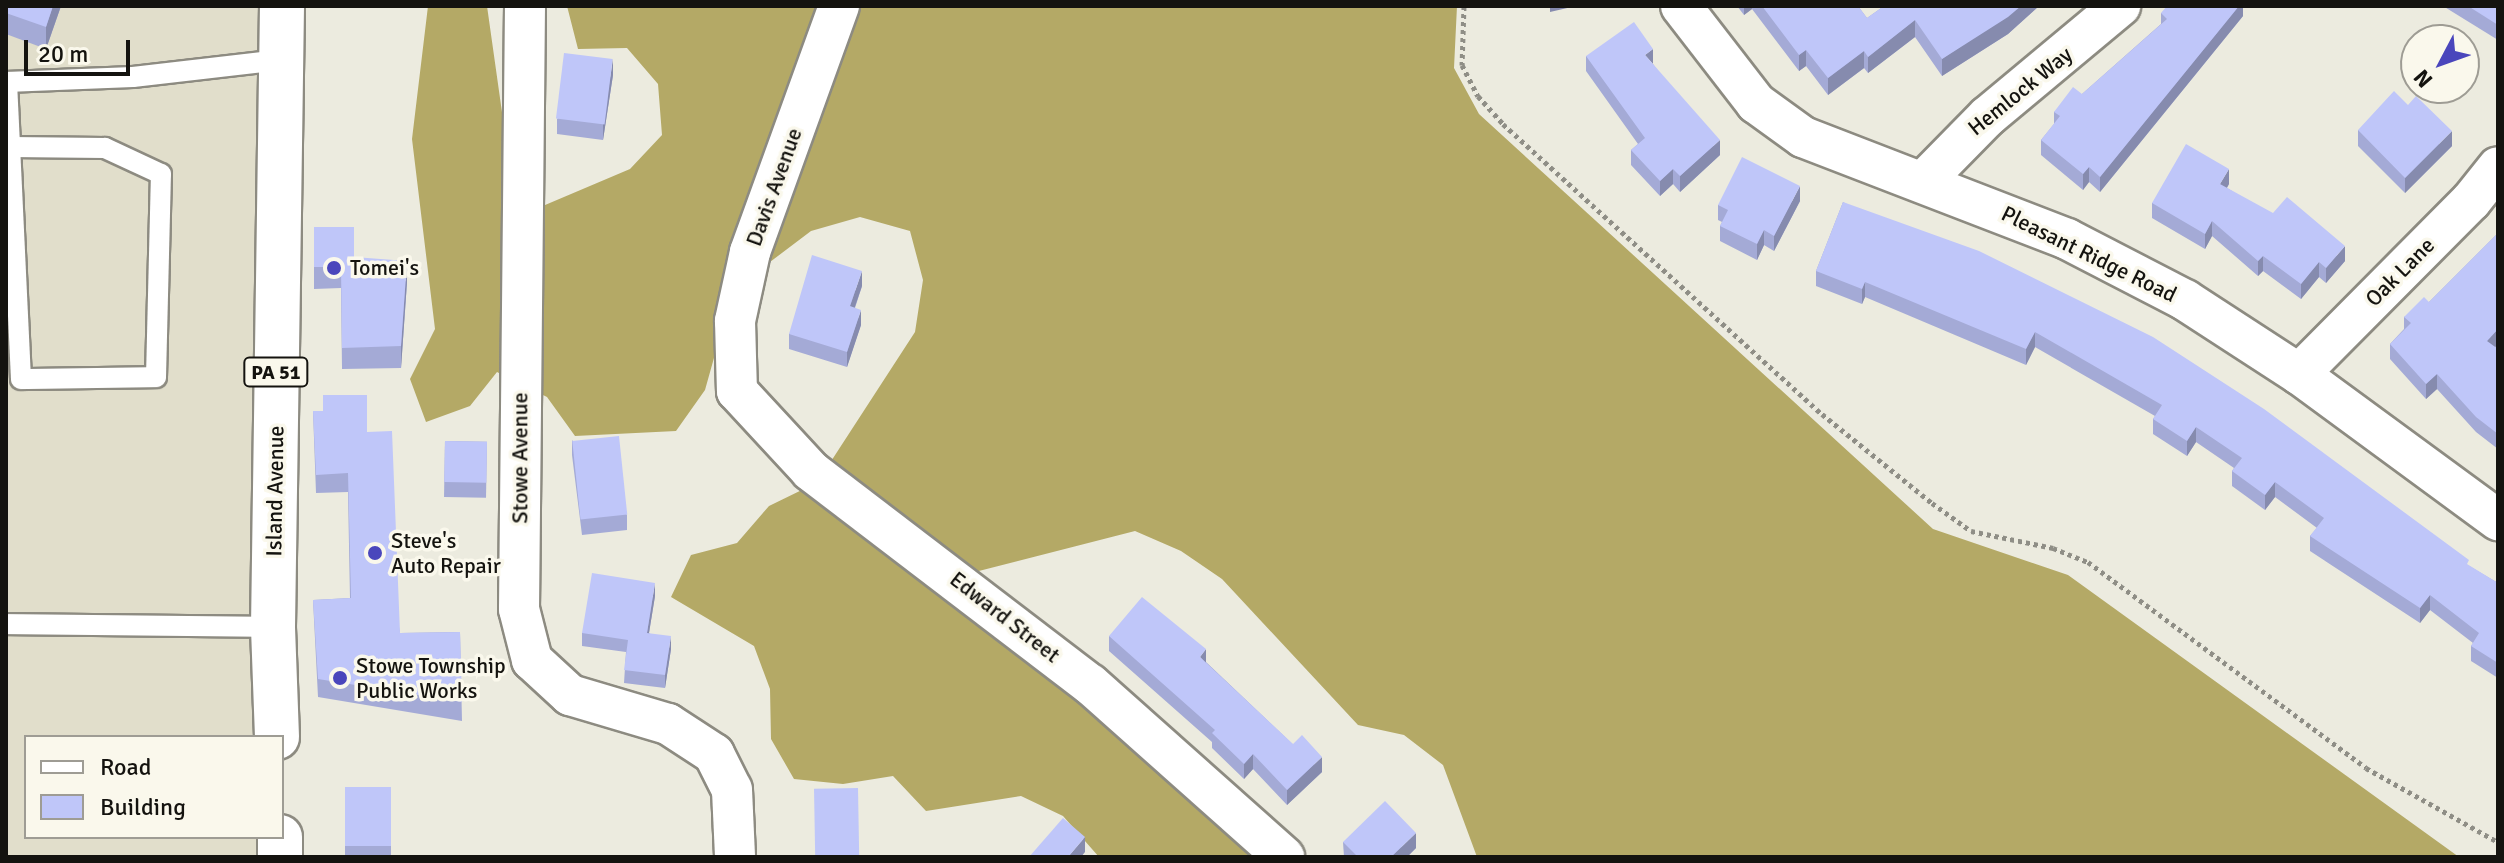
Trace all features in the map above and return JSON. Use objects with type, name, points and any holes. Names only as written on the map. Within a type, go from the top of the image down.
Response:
[{"type":"main road","name":"Island Avenue","points":[[277,735],[273,627],[282,6]]},
{"type":"street","name":"Stowe Avenue","points":[[525,6],[519,609],[532,660],[570,695],[679,731],[714,754],[732,790],[735,857]]},
{"type":"street","name":"Davis Avenue","points":[[734,374],[735,321],[750,252],[839,6]]},
{"type":"street","name":"Pleasant Ridge Road","points":[[1681,6],[1767,111],[1803,137],[1925,180],[2067,239],[2159,286],[2299,374],[2498,520]]},
{"type":"street","name":"Hemlock Way","points":[[1925,180],[1988,116],[2120,6]]},
{"type":"street","name":"Oak Lane","points":[[2299,374],[2471,201],[2498,167]]},
{"type":"street","name":"Edward Street","points":[[734,374],[737,391],[811,471],[1090,684],[1284,857]]},
{"type":"lane","points":[[10,147],[105,148],[161,174],[156,377],[21,379],[10,147],[7,82],[133,77],[280,60]]},
{"type":"lane","points":[[6,624],[273,627]]},
{"type":"path","points":[[1464,6],[1462,65],[1478,96],[1503,124],[1822,414],[1932,503],[1971,531],[2053,548],[2088,562],[2366,768],[2498,842]]},
{"type":"shaded area","points":[[6,6],[282,6],[277,735],[24,735],[24,839],[280,839],[280,857],[6,857]]},
{"type":"shaded area","points":[[428,6],[487,6],[510,169],[538,208],[630,169],[662,135],[658,84],[627,48],[578,49],[567,6],[1457,6],[1454,68],[1479,114],[1933,529],[2068,575],[2459,857],[1477,857],[1443,765],[1404,735],[1358,725],[1222,579],[1181,551],[1135,531],[971,573],[826,469],[915,332],[923,280],[910,231],[860,217],[811,231],[733,290],[705,390],[676,431],[575,436],[547,397],[497,372],[470,406],[426,422],[410,379],[435,329],[412,139]]},
{"type":"shaded area","points":[[810,486],[1059,670],[1266,857],[1099,857],[1063,816],[1021,796],[926,811],[893,776],[843,784],[794,779],[771,739],[770,689],[754,646],[671,597],[691,555],[737,543],[769,506]]},
{"type":"building","points":[[6,6],[53,6],[46,27],[6,13]]},
{"type":"building","points":[[1762,6],[1858,6],[1867,18],[1884,6],[2021,6],[1942,59],[1915,20],[1868,57],[1864,51],[1828,78],[1806,50],[1799,55]]},
{"type":"building","points":[[2167,6],[2239,6],[2100,177],[2089,167],[2083,174],[2041,140],[2060,116],[2054,112],[2073,87],[2082,94],[2167,19],[2161,13]]},
{"type":"building","points":[[2468,6],[2498,6],[2498,25]]},
{"type":"building","points":[[1634,22],[1653,49],[1645,55],[1720,140],[1680,176],[1673,169],[1660,181],[1631,150],[1645,138],[1586,56]]},
{"type":"building","points":[[564,53],[613,59],[605,124],[556,119]]},
{"type":"building","points":[[2394,91],[2400,97],[2400,104],[2424,104],[2452,131],[2405,178],[2358,130]]},
{"type":"building","points":[[2186,144],[2229,169],[2220,184],[2273,213],[2287,197],[2345,246],[2326,268],[2319,262],[2301,284],[2263,256],[2258,261],[2212,221],[2205,234],[2152,203]]},
{"type":"building","points":[[1742,157],[1800,186],[1774,236],[1764,230],[1757,244],[1720,226],[1728,210],[1718,205]]},
{"type":"building","points":[[1843,202],[1979,251],[2153,337],[2264,409],[2469,560],[2467,564],[2498,583],[2498,663],[2471,646],[2479,633],[2430,595],[2420,608],[2310,536],[2324,518],[2275,482],[2265,495],[2232,471],[2242,458],[2196,427],[2187,441],[2153,419],[2162,405],[2035,332],[2026,349],[1865,282],[1862,289],[1816,271]]},
{"type":"building","points":[[314,227],[354,227],[354,257],[407,261],[401,346],[342,348],[341,267],[314,267]]},
{"type":"building","points":[[2498,233],[2498,329],[2487,341],[2498,349],[2498,434],[2476,417],[2437,374],[2426,384],[2390,344],[2411,323],[2404,317],[2424,297],[2429,302]]},
{"type":"building","points":[[812,255],[862,271],[850,306],[861,310],[847,352],[789,334]]},
{"type":"building","points":[[323,395],[367,395],[367,432],[392,431],[400,633],[460,632],[462,702],[318,679],[313,600],[351,598],[348,473],[316,475],[313,411],[323,411]]},
{"type":"building","points":[[619,436],[627,515],[581,519],[572,441]]},
{"type":"building","points":[[445,441],[487,442],[486,483],[444,482]]},
{"type":"building","points":[[592,573],[655,583],[647,633],[671,636],[665,675],[624,670],[628,640],[582,633]]},
{"type":"building","points":[[1142,597],[1206,649],[1200,657],[1293,744],[1302,735],[1322,757],[1287,790],[1253,754],[1244,764],[1212,733],[1215,730],[1109,636]]},
{"type":"building","points":[[345,787],[391,787],[391,846],[345,846]]},
{"type":"building","points":[[858,788],[859,857],[815,857],[814,789]]},
{"type":"building","points":[[1385,801],[1416,833],[1391,857],[1358,857],[1343,842]]},
{"type":"building","points":[[1063,818],[1085,837],[1068,857],[1029,857]]},
{"type":"place","name":"Tomei's","points":[[334,268]]},
{"type":"place","name":"Steve's Auto Repair","points":[[375,553]]},
{"type":"place","name":"Stowe Township Public Works","points":[[340,678]]}]
